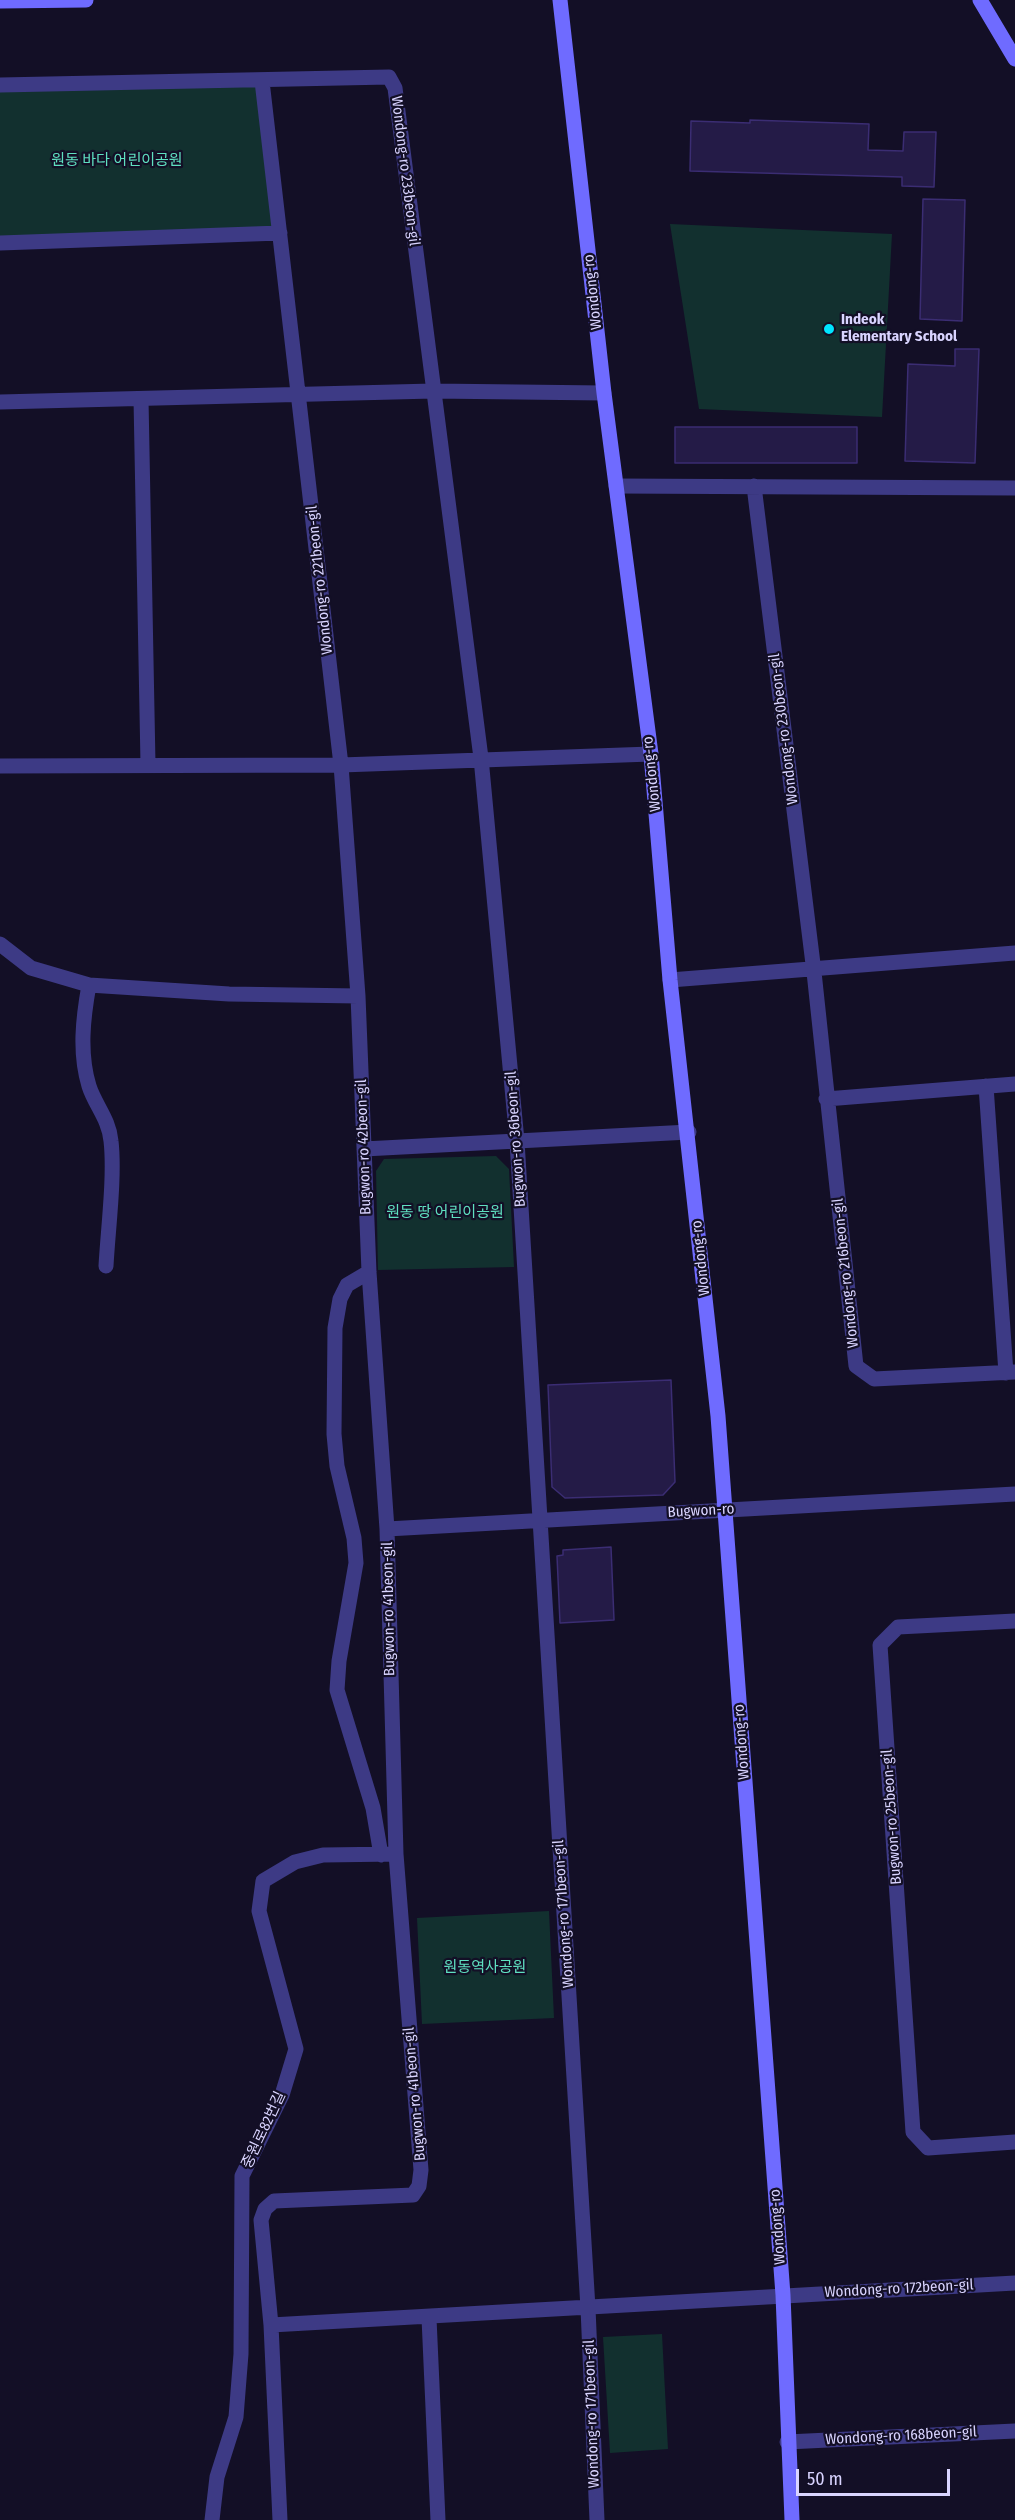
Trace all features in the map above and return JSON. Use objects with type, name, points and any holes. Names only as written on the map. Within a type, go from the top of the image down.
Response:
[{"type":"street","points":[[0,1],[86,0]]},
{"type":"street","name":"Wondong-ro","points":[[560,0],[604,393],[651,754],[670,980],[689,1132],[724,1510],[783,2295],[787,2442],[792,2520]]},
{"type":"street","points":[[980,0],[1015,58]]},
{"type":"street","name":"Wondong-ro 233beon-gil","points":[[0,85],[388,77],[395,88],[433,391]]},
{"type":"street","points":[[262,81],[299,396]]},
{"type":"street","points":[[0,243],[280,234]]},
{"type":"street","points":[[433,391],[481,758]]},
{"type":"street","points":[[0,402],[433,391],[604,393]]},
{"type":"street","name":"Wondong-ro 221beon-gil","points":[[299,396],[341,765]]},
{"type":"street","points":[[141,399],[148,764]]},
{"type":"street","points":[[616,486],[1015,488]]},
{"type":"street","name":"Wondong-ro 230beon-gil","points":[[754,486],[813,971]]},
{"type":"street","points":[[0,766],[341,765],[481,758],[651,754]]},
{"type":"street","name":"Bugwon-ro 36beon-gil","points":[[481,758],[517,1141],[540,1520]]},
{"type":"street","name":"Bugwon-ro 42beon-gil","points":[[341,765],[358,996],[369,1272],[387,1529]]},
{"type":"street","points":[[0,944],[31,968],[89,985],[228,994],[358,996]]},
{"type":"street","points":[[670,980],[813,971],[1015,953]]},
{"type":"street","name":"Wondong-ro 216beon-gil","points":[[813,971],[856,1366],[874,1380],[1010,1372],[986,1086]]},
{"type":"street","points":[[89,985],[82,1020],[84,1057],[89,1087],[103,1113],[112,1144],[106,1266]]},
{"type":"street","points":[[826,1099],[1015,1084]]},
{"type":"street","points":[[364,1149],[689,1132]]},
{"type":"street","points":[[369,1272],[347,1285],[340,1299],[336,1328],[334,1434],[338,1466],[354,1538],[356,1563],[339,1661],[338,1690],[388,1854]]},
{"type":"street","name":"Bugwon-ro","points":[[387,1529],[1015,1494]]},
{"type":"street","name":"Wondong-ro 171beon-gil","points":[[540,1520],[588,2308],[597,2520]]},
{"type":"street","name":"Bugwon-ro 41beon-gil","points":[[280,2520],[271,2325],[261,2220],[265,2209],[274,2201],[413,2195],[419,2186],[422,2170],[388,1854],[387,1529]]},
{"type":"street","name":"Bugwon-ro 25beon-gil","points":[[1015,1621],[898,1627],[880,1645],[912,2132],[928,2148],[1015,2142]]},
{"type":"street","name":"중원로82번길","points":[[212,2520],[217,2477],[236,2417],[241,2354],[242,2176],[282,2095],[296,2049],[259,1911],[263,1881],[295,1862],[323,1855],[388,1854]]},
{"type":"street","name":"Wondong-ro 172beon-gil","points":[[783,2295],[1015,2283]]},
{"type":"street","points":[[271,2325],[429,2318],[783,2295]]},
{"type":"street","points":[[429,2318],[438,2520]]},
{"type":"street","name":"Wondong-ro 168beon-gil","points":[[787,2442],[1015,2431]]},
{"type":"green space","name":"원동 바다 어린이공원","points":[[262,81],[280,233],[0,243],[0,85]]},
{"type":"green space","points":[[670,224],[892,234],[882,417],[699,409]]},
{"type":"green space","name":"원동 땅 어린이공원","points":[[496,1156],[509,1169],[514,1267],[378,1270],[376,1171],[384,1159]]},
{"type":"green space","name":"원동역사공원","points":[[549,1911],[554,2018],[422,2024],[417,1918]]},
{"type":"green space","points":[[662,2334],[668,2449],[610,2453],[603,2337]]},
{"type":"building","points":[[750,120],[869,124],[868,150],[903,151],[904,132],[936,132],[934,187],[902,186],[902,177],[690,171],[691,121],[750,123]]},
{"type":"building","points":[[923,199],[965,200],[962,321],[920,319]]},
{"type":"building","points":[[955,349],[979,349],[975,463],[905,461],[908,364],[955,366]]},
{"type":"building","points":[[675,427],[857,427],[857,463],[675,463]]},
{"type":"building","points":[[671,1380],[675,1482],[663,1495],[565,1498],[552,1487],[548,1385]]},
{"type":"building","points":[[611,1547],[614,1620],[560,1623],[557,1556],[563,1555],[563,1550]]},
{"type":"place","name":"Indeok Elementary School","points":[[829,329]]}]
